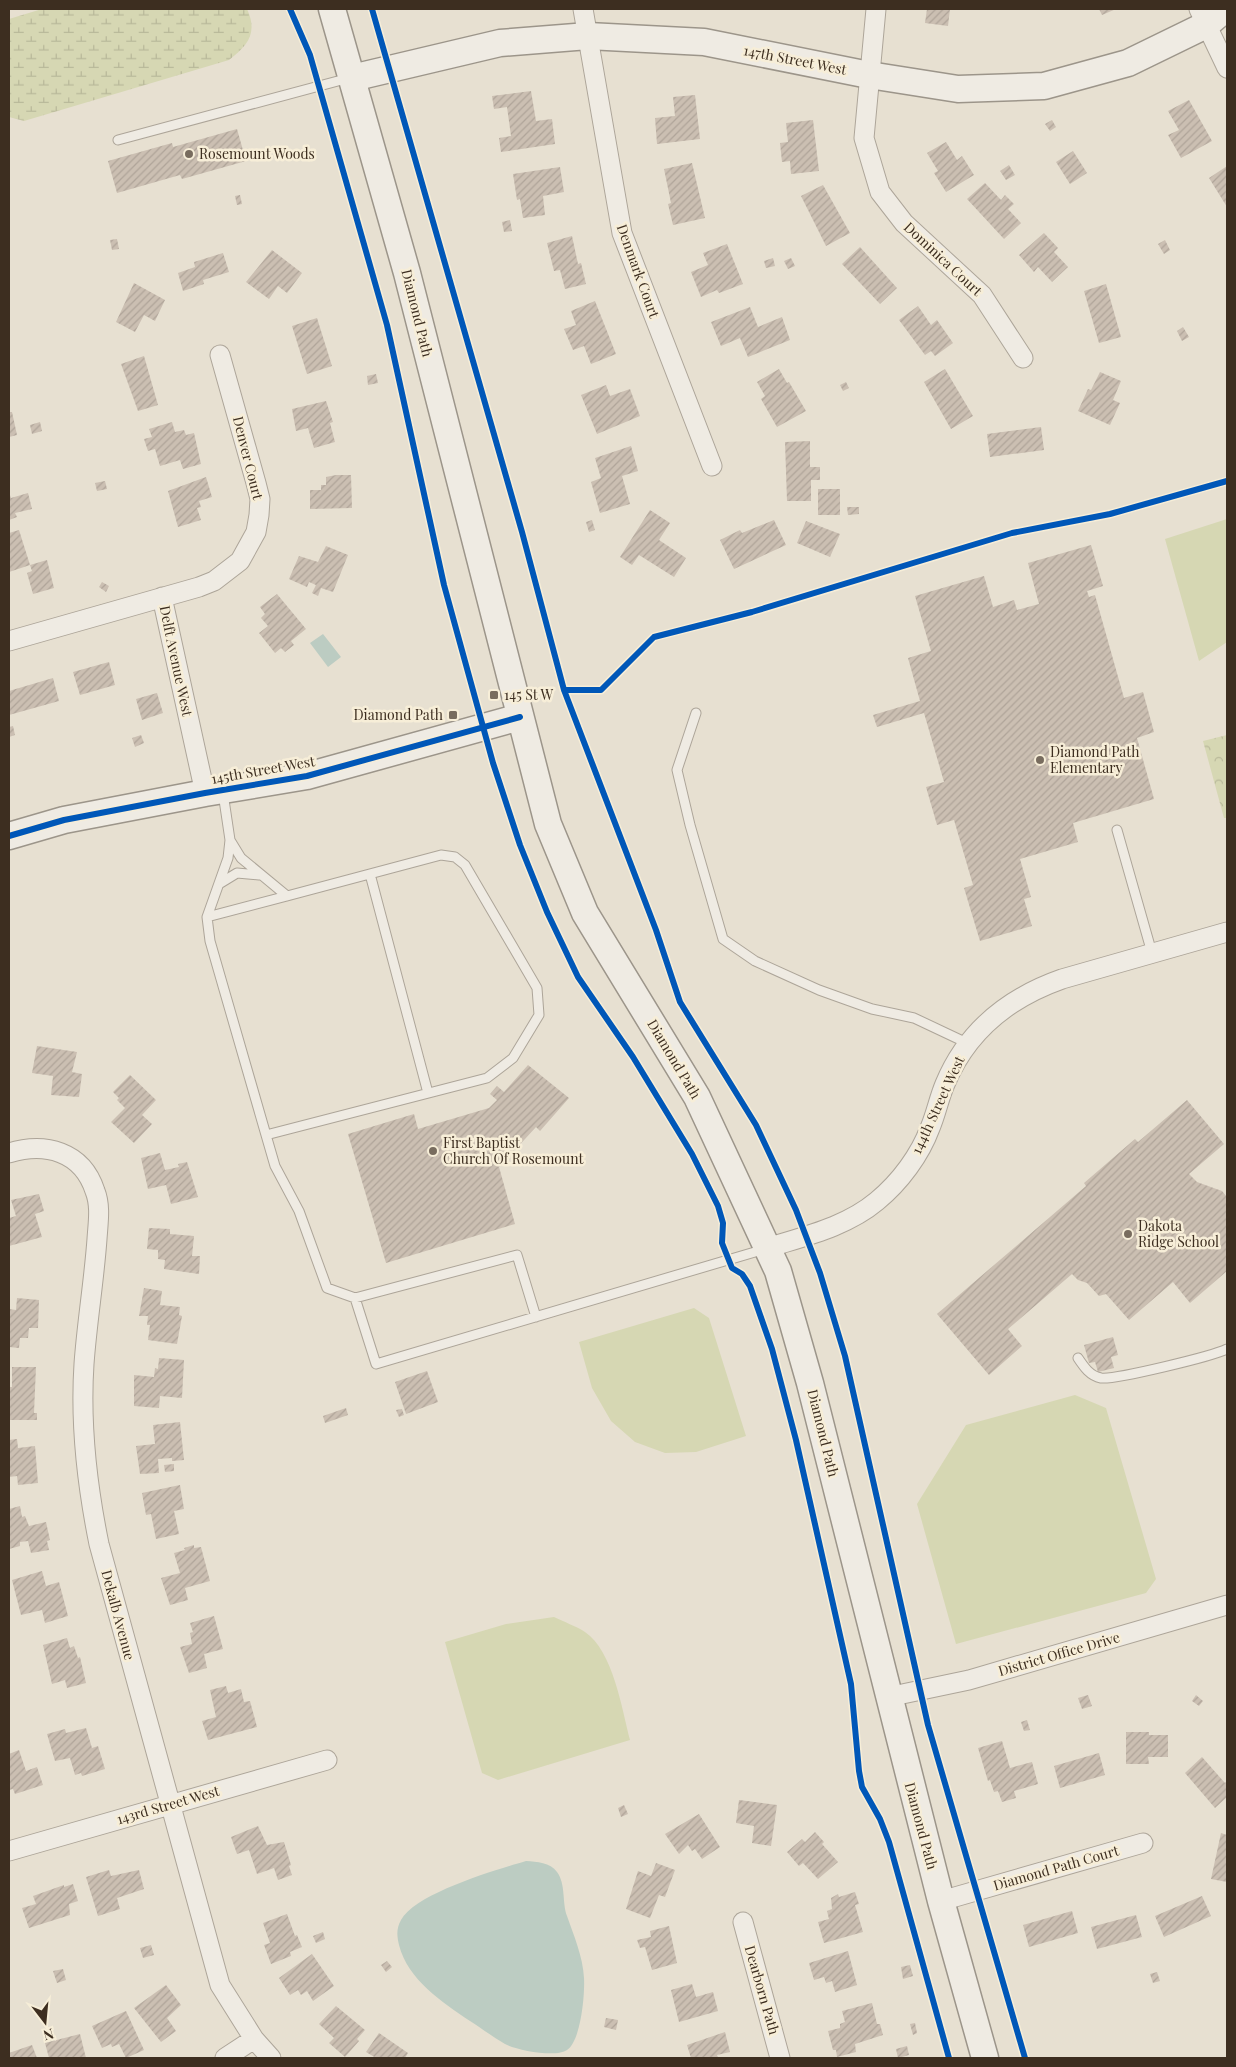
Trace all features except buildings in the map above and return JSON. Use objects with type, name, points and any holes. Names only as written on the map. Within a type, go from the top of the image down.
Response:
[{"type":"street","name":"Diamond Path","points":[[332,9],[407,273],[548,824],[585,912],[697,1097],[778,1271],[810,1383],[941,1901],[985,2058]]},
{"type":"street","name":"Denmark Court","points":[[583,9],[622,234],[712,466]]},
{"type":"street","name":"Dominica Court","points":[[876,9],[864,138],[880,192],[904,223],[982,295],[1023,358]]},
{"type":"street","name":"147th Street West","points":[[352,78],[500,43],[588,36],[704,42],[869,75],[958,89],[1044,86],[1128,63],[1210,14]]},
{"type":"street","points":[[1210,14],[1227,68]]},
{"type":"street","name":"Denver Court","points":[[162,597],[214,581],[240,561],[256,532],[260,499],[220,355]]},
{"type":"street","name":"Delft Avenue West","points":[[9,641],[162,597],[214,792]]},
{"type":"street","name":"145th Street West","points":[[9,836],[64,820],[307,776],[520,717]]},
{"type":"street","name":"144th Street West","points":[[767,1248],[838,1225],[877,1201],[894,1185],[908,1168],[920,1148],[930,1128],[945,1084],[968,1043],[982,1026],[1019,997],[1040,987],[1227,932]]},
{"type":"street","name":"Dekalb Avenue","points":[[9,1153],[33,1148],[55,1151],[69,1157],[89,1177],[95,1191],[98,1204],[96,1255],[86,1331],[84,1367],[84,1438],[92,1509],[108,1579],[220,1985],[254,2039],[271,2058]]},
{"type":"street","name":"District Office Drive","points":[[888,1697],[969,1680],[1227,1605]]},
{"type":"street","name":"143rd Street West","points":[[9,1851],[327,1760]]},
{"type":"street","name":"Diamond Path Court","points":[[941,1901],[1143,1842]]},
{"type":"street","name":"Dearborn Path","points":[[743,1922],[780,2058]]},
{"type":"street","points":[[224,2058],[254,2039]]},
{"type":"lane","points":[[118,140],[352,78]]},
{"type":"lane","points":[[696,713],[677,770],[690,826],[724,939],[755,961],[819,990],[872,1009],[914,1018],[968,1043]]},
{"type":"lane","points":[[214,792],[230,840],[241,858],[287,896]]},
{"type":"lane","points":[[1117,830],[1152,954]]},
{"type":"lane","points":[[230,840],[228,858],[208,917],[210,941],[275,1166],[299,1211],[327,1288],[356,1298],[517,1255],[536,1317]]},
{"type":"lane","points":[[208,917],[441,855],[455,857],[465,865],[538,988],[539,1015],[513,1058],[487,1078],[266,1135]]},
{"type":"lane","points":[[219,884],[237,873],[259,874]]},
{"type":"lane","points":[[370,874],[428,1093]]},
{"type":"lane","points":[[356,1298],[376,1364],[767,1248]]},
{"type":"lane","points":[[1078,1358],[1087,1371],[1101,1378],[1131,1374],[1227,1349]]},
{"type":"green space","points":[[42,9],[247,9],[252,25],[246,44],[229,60],[24,121],[9,117],[9,19]]},
{"type":"green space","points":[[1227,519],[1227,642],[1199,661],[1165,539]]},
{"type":"green space","points":[[1227,735],[1227,818],[1224,818],[1203,741]]},
{"type":"green space","points":[[694,1308],[709,1318],[746,1436],[696,1452],[665,1453],[635,1442],[611,1421],[592,1388],[579,1342]]},
{"type":"green space","points":[[1075,1395],[1106,1408],[1156,1579],[1146,1593],[956,1644],[917,1504],[966,1425]]},
{"type":"green space","points":[[554,1617],[585,1632],[595,1641],[603,1653],[620,1697],[630,1740],[498,1780],[482,1773],[445,1642],[506,1624]]},
{"type":"shaded area","points":[[323,634],[341,657],[328,667],[310,643]]},
{"type":"shaded area","points":[[526,1861],[547,1864],[560,1877],[566,1911],[582,1962],[584,1995],[579,2027],[572,2045],[562,2052],[527,2051],[510,2046],[470,2021],[427,1989],[403,1958],[398,1942],[399,1923],[409,1910],[423,1901],[458,1884]]},
{"type":"cycle path","points":[[290,9],[310,55],[387,325],[444,585],[493,763],[520,845],[547,912],[578,977],[633,1057],[692,1154],[718,1206],[723,1223],[722,1243],[732,1268],[742,1274],[750,1286],[772,1349],[796,1440],[851,1684],[862,1787],[880,1819],[889,1842],[949,2058]]},
{"type":"cycle path","points":[[372,9],[522,532],[564,690],[656,930],[680,1002],[756,1125],[796,1210],[820,1273],[845,1356],[928,1725],[1025,2058]]},
{"type":"cycle path","points":[[564,690],[601,690],[654,637],[752,612],[1012,533],[1110,514],[1227,481]]},
{"type":"cycle path","points":[[9,836],[64,820],[307,776],[520,717]]},
{"type":"place","name":"Rosemount Woods","points":[[189,154]]},
{"type":"place","name":"145 St W","points":[[494,695]]},
{"type":"place","name":"Diamond Path","points":[[453,715]]},
{"type":"place","name":"Diamond Path Elementary","points":[[1040,760]]},
{"type":"place","name":"First Baptist Church Of Rosemount","points":[[433,1151]]},
{"type":"place","name":"Dakota Ridge School","points":[[1128,1234]]}]
